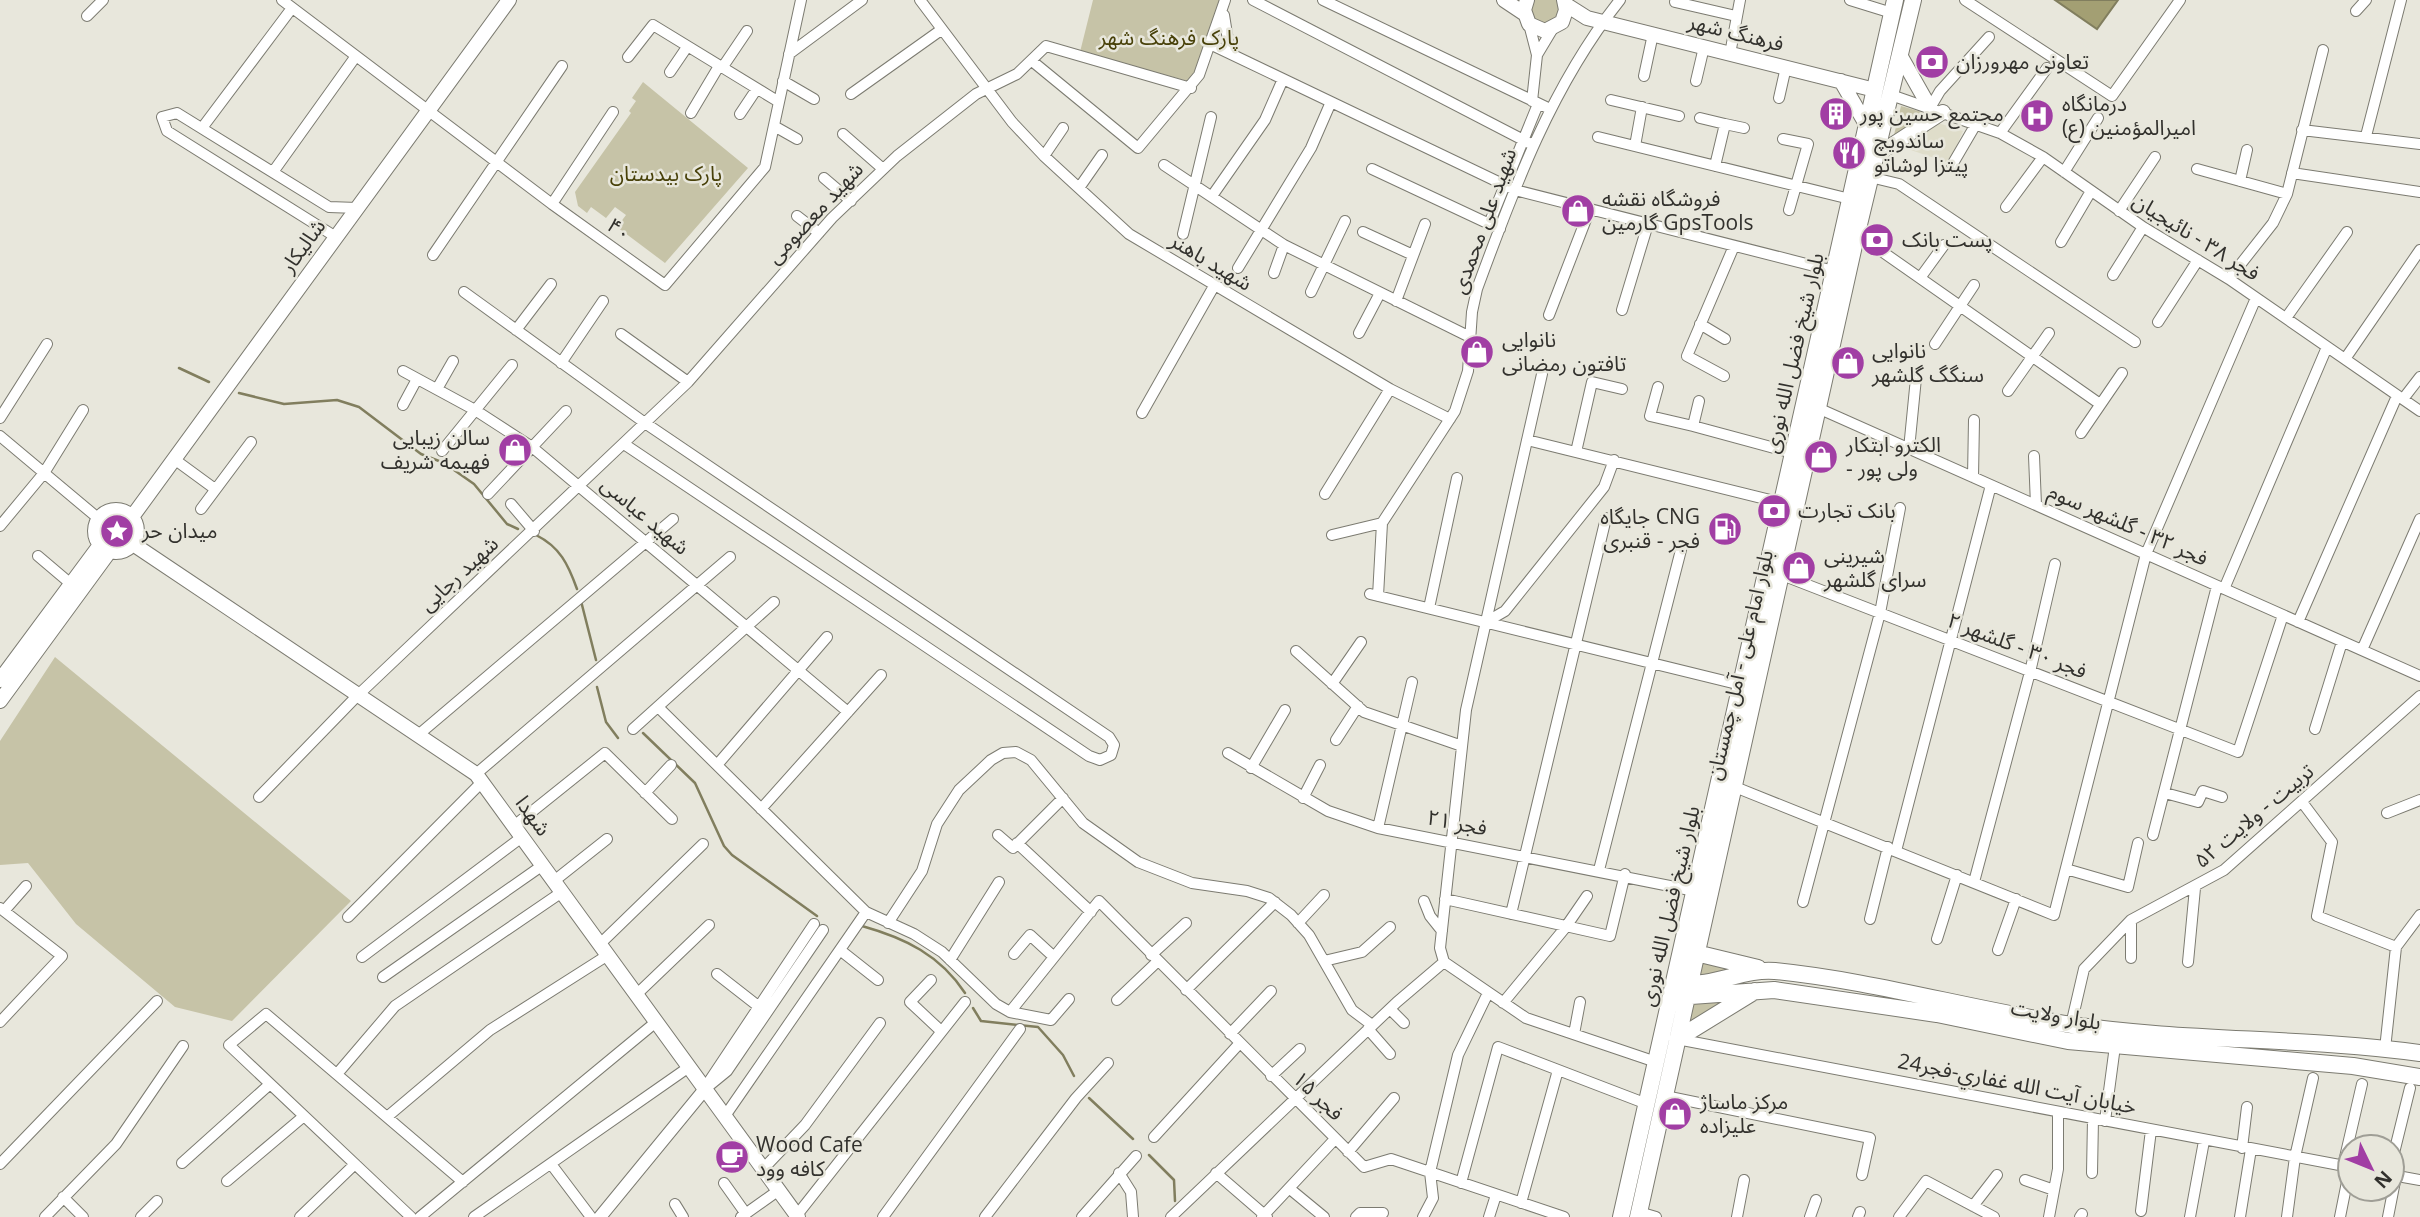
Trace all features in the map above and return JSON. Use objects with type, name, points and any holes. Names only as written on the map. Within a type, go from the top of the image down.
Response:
[{"type":"main road","name":"شالیکار","points":[[132,517],[509,0]]},
{"type":"main road","points":[[1504,0],[1527,13],[1539,30],[1587,18]]},
{"type":"main road","name":"بلوار امام علی - آمل چمستان","points":[[1639,1215],[1677,1039],[1680,990],[1696,953],[1719,819],[1735,787],[1875,156],[1883,93],[1900,55],[1913,0]]},
{"type":"main road","points":[[1557,26],[1565,2],[1587,18]]},
{"type":"main road","name":"بلوار شیخ فضل الله نوری","points":[[1719,819],[1741,685],[1850,199],[1867,126],[1883,93],[1879,71],[1894,6]]},
{"type":"main road","name":"فرهنگ شهر","points":[[1587,18],[1883,93]]},
{"type":"main road","points":[[1875,156],[1937,110],[1900,55]]},
{"type":"main road","points":[[1841,81],[1867,126]]},
{"type":"main road","points":[[112,510],[123,511],[132,517],[137,533],[133,544],[122,551],[105,548],[94,532],[99,519],[112,510]]},
{"type":"main road","name":"شهدا","points":[[133,544],[479,778],[797,1216]]},
{"type":"main road","points":[[0,680],[71,584],[105,548]]},
{"type":"main road","points":[[0,701],[105,548]]},
{"type":"main road","name":"بلوار شیخ فضل الله نوری","points":[[1621,1217],[1656,1062],[1680,990],[1695,891],[1712,854]]},
{"type":"main road","points":[[1696,953],[1767,971]]},
{"type":"main road","name":"بلوار ولایت","points":[[1750,984],[1767,971],[1940,998],[2071,1025],[2420,1053]]},
{"type":"main road","points":[[1677,1039],[1750,984]]},
{"type":"main road","name":"بلوار ولایت","points":[[1680,990],[1750,984],[1937,1014],[2068,1041],[2353,1066],[2415,1082]]},
{"type":"street","points":[[87,16],[103,0]]},
{"type":"street","name":"۴۰","points":[[282,0],[552,204],[665,285],[765,167],[774,126]]},
{"type":"street","points":[[797,139],[774,126],[801,0]]},
{"type":"street","points":[[789,54],[862,0]]},
{"type":"street","name":"شهید باهنر","points":[[920,0],[988,91],[1044,156],[1136,239],[1390,389],[1450,419]]},
{"type":"street","points":[[1253,0],[1270,4],[1528,142],[1535,102],[1536,55],[1527,13]]},
{"type":"street","points":[[1323,0],[1550,110]]},
{"type":"street","name":"شهید علی محمدی","points":[[1382,523],[1450,419],[1468,370],[1469,337],[1477,289],[1528,142],[1603,22],[1620,0]]},
{"type":"street","points":[[1730,54],[1740,0]]},
{"type":"street","points":[[1850,0],[1894,6]]},
{"type":"street","points":[[1965,0],[2112,96],[2180,0]]},
{"type":"street","points":[[2356,11],[2366,0]]},
{"type":"street","points":[[2366,136],[2400,0]]},
{"type":"street","points":[[1675,2],[1736,16]]},
{"type":"street","points":[[1032,61],[1138,148],[1191,88],[1212,45],[1224,3]]},
{"type":"street","points":[[1224,3],[1230,53]]},
{"type":"street","points":[[202,128],[292,8]]},
{"type":"street","points":[[628,58],[653,25],[779,102]]},
{"type":"street","points":[[1536,55],[1557,26]]},
{"type":"street","points":[[851,94],[941,30]]},
{"type":"street","points":[[691,113],[747,31]]},
{"type":"street","points":[[1644,76],[1653,34]]},
{"type":"street","points":[[1937,110],[1940,90],[1989,37]]},
{"type":"street","points":[[1212,45],[1510,188],[1834,271]]},
{"type":"street","name":"شهید معصومی","points":[[688,382],[819,233],[883,169],[976,94],[988,91],[1032,61],[1046,46],[1191,88]]},
{"type":"street","points":[[670,72],[687,47]]},
{"type":"street","points":[[1696,81],[1704,47]]},
{"type":"street","points":[[2230,279],[2273,223],[2287,194],[2323,50]]},
{"type":"street","points":[[273,172],[356,56]]},
{"type":"street","points":[[433,254],[562,66]]},
{"type":"street","points":[[1779,98],[1786,68]]},
{"type":"street","points":[[2000,133],[2047,68]]},
{"type":"street","points":[[1212,196],[1265,120],[1283,79]]},
{"type":"street","points":[[783,80],[814,99]]},
{"type":"street","points":[[740,114],[756,90]]},
{"type":"street","name":"فجر ۳۸ - نائیجیان","points":[[1883,93],[2000,133],[2043,157],[2143,227],[2230,279],[2420,411]]},
{"type":"street","points":[[1611,100],[1679,116]]},
{"type":"street","points":[[1238,268],[1259,228],[1311,148],[1331,102]]},
{"type":"street","points":[[1635,146],[1642,107]]},
{"type":"street","points":[[552,204],[613,112]]},
{"type":"street","points":[[336,237],[167,131],[162,117],[177,113],[329,207],[357,208]]},
{"type":"street","points":[[1183,234],[1211,117]]},
{"type":"street","points":[[1700,118],[1744,128]]},
{"type":"street","points":[[2064,172],[2098,118]]},
{"type":"street","points":[[1715,166],[1725,124]]},
{"type":"street","points":[[1952,165],[1976,124]]},
{"type":"street","points":[[1044,156],[1063,128]]},
{"type":"street","points":[[2302,130],[2420,144]]},
{"type":"street","points":[[843,135],[883,169]]},
{"type":"street","points":[[1598,137],[1850,199]]},
{"type":"street","points":[[1783,139],[1808,144],[1789,210]]},
{"type":"street","points":[[2240,181],[2247,150]]},
{"type":"street","points":[[1079,188],[1102,155]]},
{"type":"street","points":[[2006,207],[2043,157]]},
{"type":"street","points":[[2119,211],[2155,157]]},
{"type":"street","points":[[1164,164],[1284,245],[1469,337]]},
{"type":"street","points":[[1372,169],[1500,229]]},
{"type":"street","points":[[2197,169],[2287,194]]},
{"type":"street","points":[[2292,173],[2420,192]]},
{"type":"street","points":[[1870,177],[1899,184],[2136,342]]},
{"type":"street","points":[[824,178],[850,201]]},
{"type":"street","points":[[1489,224],[1510,188]]},
{"type":"street","points":[[2061,242],[2091,191]]},
{"type":"street","points":[[1549,315],[1590,209]]},
{"type":"street","points":[[797,216],[819,233]]},
{"type":"street","points":[[1311,292],[1345,220]]},
{"type":"street","points":[[1396,301],[1425,224]]},
{"type":"street","points":[[1622,310],[1648,224]]},
{"type":"street","points":[[2113,275],[2143,227]]},
{"type":"street","points":[[1363,232],[1413,255]]},
{"type":"street","points":[[2286,318],[2347,232]]},
{"type":"street","points":[[1857,234],[2101,404]]},
{"type":"street","points":[[1273,273],[1284,245]]},
{"type":"street","points":[[1920,278],[1944,245]]},
{"type":"street","points":[[1724,376],[1686,356],[1734,246]]},
{"type":"street","points":[[2344,359],[2420,250]]},
{"type":"street","points":[[2158,322],[2198,260]]},
{"type":"street","points":[[516,330],[551,284]]},
{"type":"street","points":[[1935,345],[1974,285]]},
{"type":"street","points":[[1142,413],[1214,286]]},
{"type":"street","points":[[464,292],[645,423],[1109,737],[1114,745],[1111,755],[1100,760],[1089,756],[624,444]]},
{"type":"street","points":[[1359,333],[1380,293]]},
{"type":"street","points":[[1735,787],[2054,915],[2146,554],[2256,298]]},
{"type":"street","points":[[561,363],[603,301]]},
{"type":"street","points":[[1700,324],[1725,338]]},
{"type":"street","points":[[2008,391],[2049,333]]},
{"type":"street","points":[[621,334],[688,382]]},
{"type":"street","points":[[0,418],[47,344]]},
{"type":"street","points":[[2153,835],[2179,729],[2220,587],[2327,347]]},
{"type":"street","points":[[437,389],[453,361]]},
{"type":"street","points":[[442,451],[512,365]]},
{"type":"street","name":"شهید عباسی","points":[[403,371],[475,410],[532,447],[848,712]]},
{"type":"street","points":[[2081,433],[2122,373]]},
{"type":"street","points":[[1542,374],[1466,710],[1440,948],[1444,962],[1526,1018],[1656,1062]]},
{"type":"street","points":[[2298,622],[2400,398],[2420,377]]},
{"type":"street","points":[[1909,449],[1916,378]]},
{"type":"street","points":[[403,405],[417,379]]},
{"type":"street","name":"شهید رجایی","points":[[259,797],[357,696],[534,531],[688,382]]},
{"type":"street","points":[[1576,452],[1591,383],[1622,389]]},
{"type":"street","points":[[1658,387],[1650,416],[1793,453]]},
{"type":"street","points":[[1325,495],[1390,389]]},
{"type":"street","points":[[1693,426],[1699,401]]},
{"type":"street","name":"فجر ۳۲ - گلشهر سوم","points":[[1820,409],[2420,676]]},
{"type":"street","points":[[0,526],[44,473],[83,410]]},
{"type":"street","points":[[488,494],[566,411]]},
{"type":"street","points":[[1973,477],[1974,420]]},
{"type":"street","points":[[0,436],[99,519]]},
{"type":"street","points":[[1527,440],[1782,503]]},
{"type":"street","points":[[201,509],[251,442]]},
{"type":"street","points":[[2034,456],[2036,505]]},
{"type":"street","points":[[174,459],[215,489]]},
{"type":"street","points":[[1486,622],[1505,611],[1604,487],[1614,460]]},
{"type":"street","points":[[1429,608],[1457,478]]},
{"type":"street","points":[[1870,919],[1951,641],[1991,485]]},
{"type":"street","points":[[511,504],[534,531]]},
{"type":"street","points":[[1803,902],[1880,613],[1900,508]]},
{"type":"street","points":[[1511,914],[1606,517]]},
{"type":"street","points":[[417,736],[673,519]]},
{"type":"street","points":[[2362,650],[2420,519]]},
{"type":"street","points":[[1332,535],[1382,523],[1374,595],[1741,685]]},
{"type":"street","points":[[1599,870],[1682,546]]},
{"type":"street","points":[[38,556],[71,584]]},
{"type":"street","points":[[348,917],[479,778],[730,557]]},
{"type":"street","points":[[1974,882],[2030,672],[2055,564]]},
{"type":"street","name":"فجر ۳۰ - گلشهر ۲","points":[[1782,575],[2238,752],[2283,615]]},
{"type":"street","points":[[634,729],[774,601]]},
{"type":"street","points":[[717,765],[827,636]]},
{"type":"street","points":[[1332,684],[1361,642]]},
{"type":"street","points":[[2315,729],[2342,642]]},
{"type":"street","points":[[1296,650],[1364,712],[1462,746]]},
{"type":"street","points":[[761,809],[881,675]]},
{"type":"street","points":[[1378,828],[1400,724],[1412,682]]},
{"type":"street","name":"تربیت - ولایت ۵۲","points":[[2071,1025],[2084,969],[2130,920],[2195,888],[2224,870],[2420,696]]},
{"type":"street","points":[[1336,740],[1358,706]]},
{"type":"street","points":[[658,707],[866,912],[914,934],[950,960],[996,1004],[1010,1012],[1051,1020],[1069,999]]},
{"type":"street","points":[[1251,768],[1285,710]]},
{"type":"street","points":[[888,923],[922,871],[937,824],[959,790],[991,760],[1003,753],[1016,752],[1031,760],[1083,823],[1138,862],[1179,879],[1247,891],[1275,902],[1298,923],[1352,1010],[1370,1027],[1390,1054]]},
{"type":"street","points":[[362,957],[518,831],[605,753],[672,819]]},
{"type":"street","name":"فجر ۲۱","points":[[1228,753],[1328,811],[1378,828],[1625,874],[1695,891]]},
{"type":"street","points":[[645,793],[671,765]]},
{"type":"street","points":[[1303,797],[1320,765]]},
{"type":"street","points":[[2165,793],[2198,802],[2203,791],[2222,797]]},
{"type":"street","points":[[998,835],[1013,848],[1063,798]]},
{"type":"street","points":[[2387,813],[2420,800]]},
{"type":"street","points":[[2302,802],[2332,842],[2318,916],[2396,947]]},
{"type":"street","points":[[337,1074],[395,1006],[558,887],[607,839]]},
{"type":"street","points":[[2066,869],[2128,887],[2138,843]]},
{"type":"street","points":[[387,1117],[490,1030],[604,949],[703,844]]},
{"type":"street","points":[[1010,1012],[1091,912],[1017,844]]},
{"type":"street","points":[[383,977],[542,865]]},
{"type":"street","points":[[1446,899],[1609,936],[1625,874]]},
{"type":"street","points":[[1937,939],[1957,875]]},
{"type":"street","points":[[950,960],[999,882]]},
{"type":"street","points":[[0,1022],[62,956],[2,909],[26,886]]},
{"type":"street","points":[[2188,962],[2195,888]]},
{"type":"street","points":[[1298,923],[1324,895]]},
{"type":"street","points":[[1503,1003],[1565,928],[1587,896]]},
{"type":"street","points":[[1998,950],[2016,899]]},
{"type":"street","name":"فجر ۱۵","points":[[1091,912],[1099,901],[1364,1167],[1391,1159],[1564,1217]]},
{"type":"street","points":[[1424,901],[1430,916],[1442,931]]},
{"type":"street","points":[[1186,990],[1275,902]]},
{"type":"street","points":[[725,1116],[866,912]]},
{"type":"street","points":[[2385,1049],[2396,947],[2420,915]]},
{"type":"street","points":[[2130,920],[2131,958]]},
{"type":"street","points":[[1117,1000],[1186,923]]},
{"type":"street","points":[[636,995],[709,925]]},
{"type":"street","points":[[705,1089],[727,1071],[819,927]]},
{"type":"street","points":[[1324,961],[1362,951],[1390,927]]},
{"type":"street","points":[[1014,954],[1030,935],[1054,957]]},
{"type":"street","points":[[840,950],[878,980]]},
{"type":"street","points":[[1171,1217],[1370,1027],[1444,962]]},
{"type":"street","points":[[717,974],[758,1006]]},
{"type":"street","points":[[600,1217],[705,1089],[758,1006],[786,975]]},
{"type":"street","points":[[931,981],[909,1002],[941,1031]]},
{"type":"street","points":[[1230,1034],[1271,991]]},
{"type":"street","points":[[1423,1217],[1433,1198],[1430,1172],[1458,1055],[1488,993]]},
{"type":"street","points":[[0,1164],[157,1001]]},
{"type":"street","points":[[797,1216],[965,1002]]},
{"type":"street","points":[[1574,1034],[1580,1002]]},
{"type":"street","points":[[1390,1009],[1404,1023]]},
{"type":"street","points":[[411,1217],[229,1045],[266,1014],[463,1182]]},
{"type":"street","points":[[420,1217],[656,1021]]},
{"type":"street","points":[[763,1169],[805,1125],[880,1023]]},
{"type":"street","points":[[883,1217],[1020,1029]]},
{"type":"street","name":"خيابان آيت الله غفاري-فجر24","points":[[1677,1039],[2336,1165]]},
{"type":"street","points":[[1154,1137],[1239,1044]]},
{"type":"street","points":[[45,1217],[116,1144],[183,1046]]},
{"type":"street","points":[[2105,1121],[2115,1046]]},
{"type":"street","points":[[1461,1183],[1498,1047],[1647,1104]]},
{"type":"street","points":[[1271,1076],[1300,1049]]},
{"type":"street","points":[[985,1217],[1076,1098],[1108,1063]]},
{"type":"street","points":[[474,1217],[689,1067]]},
{"type":"street","points":[[1521,1203],[1558,1070]]},
{"type":"street","points":[[2287,1217],[2295,1157],[2313,1078]]},
{"type":"street","points":[[2400,1133],[2415,1082]]},
{"type":"street","points":[[181,1163],[270,1084]]},
{"type":"street","points":[[2354,1133],[2362,1084]]},
{"type":"street","points":[[1665,1096],[1870,1138],[1862,1175]]},
{"type":"street","points":[[1348,1152],[1394,1098]]},
{"type":"street","points":[[2239,1217],[2247,1149],[2247,1107]]},
{"type":"street","points":[[2049,1217],[2058,1170],[2058,1112]]},
{"type":"street","points":[[227,1181],[304,1116]]},
{"type":"street","points":[[2092,1173],[2093,1119]]},
{"type":"street","points":[[2141,1211],[2151,1130]]},
{"type":"street","points":[[1216,1173],[1265,1216],[1335,1139]]},
{"type":"street","points":[[2190,1217],[2204,1140]]},
{"type":"street","points":[[1082,1217],[1136,1156]]},
{"type":"street","points":[[300,1217],[355,1164]]},
{"type":"street","points":[[551,1164],[591,1217]]},
{"type":"street","points":[[1119,1173],[1131,1192],[1133,1217]]},
{"type":"street","points":[[1973,1206],[1997,1175]]},
{"type":"street","points":[[1737,1217],[1745,1180]]},
{"type":"street","points":[[2025,1180],[2054,1190]]},
{"type":"street","points":[[1899,1217],[1926,1181],[1994,1217]]},
{"type":"street","points":[[724,1183],[744,1215],[779,1190]]},
{"type":"street","points":[[1290,1189],[1324,1217]]},
{"type":"street","points":[[1489,1217],[1496,1195]]},
{"type":"street","points":[[63,1197],[83,1217]]},
{"type":"street","points":[[1810,1217],[1815,1200]]},
{"type":"street","points":[[142,1217],[157,1201]]},
{"type":"street","points":[[675,1204],[683,1217]]},
{"type":"street","points":[[1356,1217],[1360,1213],[1383,1213]]},
{"type":"street","points":[[1639,1215],[1656,1217]]},
{"type":"shaded area","points":[[2055,0],[2118,0],[2097,29]]},
{"type":"shaded area","points":[[1932,121],[1963,131],[1949,163],[1896,145]]},
{"type":"green space","name":"پارک فرهنگ شهر","points":[[1093,0],[1220,0],[1192,82],[1080,52]]},
{"type":"green space","points":[[1527,0],[1564,0],[1566,10],[1539,30]]},
{"type":"green space","name":"پارک بیدستان","points":[[643,82],[748,168],[665,263],[617,227],[626,215],[615,207],[606,218],[591,207],[587,213],[578,206],[575,192],[631,113],[629,111],[636,101],[632,98]]},
{"type":"green space","points":[[1901,106],[1932,115],[1893,139]]},
{"type":"green space","points":[[55,657],[351,901],[232,1021],[175,1007],[76,924],[28,863],[0,865],[0,741]]},
{"type":"green space","points":[[1700,958],[1729,969],[1729,972],[1696,979]]},
{"type":"green space","points":[[1729,999],[1685,1030],[1691,1003]]},
{"type":"waterway","points":[[179,368],[209,382]]},
{"type":"waterway","points":[[239,393],[284,404],[337,400],[359,407],[421,454],[444,463],[474,484],[507,524],[518,529]]},
{"type":"waterway","points":[[536,535],[562,557],[577,589]]},
{"type":"waterway","points":[[581,601],[596,660]]},
{"type":"waterway","points":[[597,687],[606,722],[618,738]]},
{"type":"waterway","points":[[643,733],[695,783],[724,846],[732,855],[817,916]]},
{"type":"waterway","points":[[862,926],[907,942],[933,958],[965,993]]},
{"type":"waterway","points":[[973,1008],[981,1021],[1038,1027],[1063,1055],[1074,1076]]},
{"type":"waterway","points":[[1089,1098],[1133,1139]]},
{"type":"waterway","points":[[1149,1155],[1174,1180],[1175,1201]]},
{"type":"place","name":"تعاونی مهرورزان","points":[[1932,62]]},
{"type":"place","name":"مجتمع حسین پور","points":[[1836,114]]},
{"type":"place","name":"درمانگاه امیرالمؤمنین (ع)","points":[[2037,116]]},
{"type":"place","name":"ساندویچ پیتزا لوشاتو","points":[[1849,153]]},
{"type":"place","name":"فروشگاه نقشه گارمین GpsTools","points":[[1578,211]]},
{"type":"place","name":"پست بانک","points":[[1877,240]]},
{"type":"place","name":"نانوایی تافتون رمضانی","points":[[1477,352]]},
{"type":"place","name":"نانوایی سنگگ گلشهر","points":[[1848,363]]},
{"type":"place","name":"سالن زیبایی فهیمه شریف","points":[[515,450]]},
{"type":"place","name":"الکترو ابتکار - ولی پور","points":[[1821,457]]},
{"type":"place","name":"بانک تجارت","points":[[1774,511]]},
{"type":"place","name":"جایگاه CNG فجر - قنبری","points":[[1725,529]]},
{"type":"place","name":"میدان حر","points":[[117,531]]},
{"type":"place","name":"شیرینی سرای گلشهر","points":[[1799,568]]},
{"type":"place","name":"مرکز ماساژ علیزاده","points":[[1675,1114]]},
{"type":"place","name":"Wood Cafe کافه وود","points":[[732,1157]]}]
